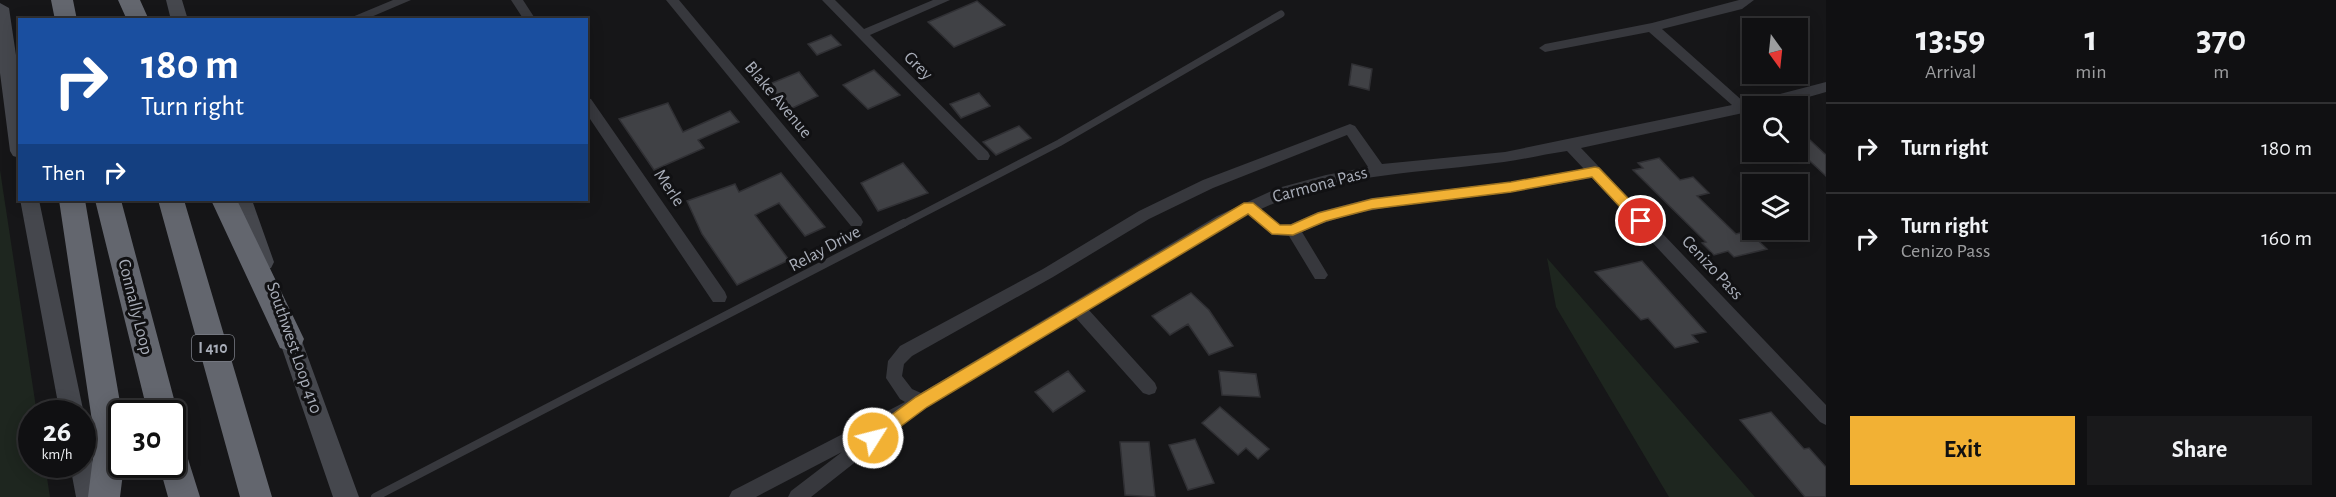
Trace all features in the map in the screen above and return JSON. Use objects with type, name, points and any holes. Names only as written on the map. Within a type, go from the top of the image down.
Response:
[{"type":"highway","points":[[62,0],[66,18]]},
{"type":"highway","points":[[114,0],[118,18]]},
{"type":"highway","points":[[129,0],[137,18]]},
{"type":"highway","points":[[72,201],[111,441],[104,497]]},
{"type":"highway","name":"Connally Loop","points":[[108,201],[159,400]]},
{"type":"highway","name":"I 410","points":[[171,201],[256,497]]},
{"type":"highway","points":[[224,201],[290,339]]},
{"type":"highway","points":[[179,478],[184,497]]},
{"type":"main road","points":[[174,0],[179,18]]},
{"type":"main road","points":[[0,8],[18,137]]},
{"type":"main road","points":[[29,201],[69,400]]},
{"type":"main road","name":"Southwest Loop 410","points":[[242,201],[346,497]]},
{"type":"main road","points":[[85,478],[89,497]]},
{"type":"street","points":[[356,18],[405,0]]},
{"type":"street","points":[[517,0],[529,18]]},
{"type":"street","name":"Blake Avenue","points":[[672,0],[856,222]]},
{"type":"street","name":"Grey","points":[[828,0],[983,156]]},
{"type":"street","points":[[862,34],[944,0]]},
{"type":"street","points":[[1545,48],[1652,27],[1738,6],[1748,0]]},
{"type":"street","points":[[1652,27],[1742,107]]},
{"type":"street","name":"Carmona Pass","points":[[1790,96],[1826,87]]},
{"type":"street","name":"Merle","points":[[588,105],[719,297]]},
{"type":"street","name":"Carmona Pass","points":[[738,497],[921,402],[1249,207],[1283,192],[1378,170],[1504,156],[1570,145],[1742,108]]},
{"type":"street","name":"Carmona Pass","points":[[921,402],[906,394],[894,378],[896,362],[906,351],[1048,273],[1144,215],[1208,184],[1350,129],[1378,170]]},
{"type":"street","name":"Cenizo Pass","points":[[1570,145],[1826,417]]},
{"type":"street","points":[[1249,207],[1277,231],[1293,230],[1323,216],[1372,204],[1511,187],[1595,172]]},
{"type":"street","points":[[1293,230],[1320,275]]},
{"type":"street","points":[[1077,308],[1149,388]]},
{"type":"street","name":"Carmona Pass","points":[[797,497],[921,402]]},
{"type":"lane","name":"Relay Drive","points":[[375,497],[733,314],[1059,143],[1281,14]]},
{"type":"shaded area","points":[[0,170],[35,400],[18,400],[18,478],[47,478],[50,497],[0,497]]},
{"type":"shaded area","points":[[1547,258],[1755,497],[1669,497],[1556,307]]},
{"type":"building","points":[[977,1],[1005,25],[954,47],[928,22]]},
{"type":"building","points":[[831,35],[841,45],[817,55],[808,44]]},
{"type":"building","points":[[1352,64],[1372,69],[1369,90],[1349,85]]},
{"type":"building","points":[[874,70],[900,95],[868,109],[843,85]]},
{"type":"building","points":[[799,72],[818,96],[788,110],[767,85]]},
{"type":"building","points":[[979,93],[990,106],[961,118],[950,104]]},
{"type":"building","points":[[668,103],[683,132],[730,111],[739,122],[698,140],[704,148],[654,170],[619,119]]},
{"type":"building","points":[[1019,126],[1031,138],[996,155],[983,142]]},
{"type":"building","points":[[1808,138],[1826,155],[1826,176],[1808,159]]},
{"type":"building","points":[[1659,158],[1680,180],[1693,177],[1709,193],[1697,196],[1736,234],[1742,232],[1742,240],[1758,240],[1767,249],[1734,257],[1728,251],[1714,255],[1702,243],[1706,242],[1633,170],[1643,168],[1638,163]]},
{"type":"building","points":[[903,163],[928,193],[878,211],[861,183]]},
{"type":"building","points":[[781,173],[825,227],[805,236],[779,203],[755,215],[789,260],[737,285],[702,234],[687,201],[735,184],[739,192]]},
{"type":"building","points":[[1642,261],[1706,332],[1692,335],[1698,342],[1675,348],[1648,318],[1641,320],[1595,272]]},
{"type":"building","points":[[1191,293],[1209,310],[1233,346],[1209,355],[1188,324],[1170,335],[1152,316]]},
{"type":"building","points":[[1068,371],[1085,391],[1053,412],[1035,392]]},
{"type":"building","points":[[1219,371],[1256,374],[1260,397],[1222,395]]},
{"type":"building","points":[[1220,407],[1269,449],[1258,459],[1246,448],[1238,455],[1202,423]]},
{"type":"building","points":[[1771,412],[1804,449],[1809,448],[1826,467],[1826,497],[1805,497],[1740,420]]},
{"type":"building","points":[[1195,439],[1214,483],[1188,490],[1169,445]]},
{"type":"building","points":[[1120,442],[1149,442],[1155,497],[1125,495]]},
{"type":"route","points":[[873,438],[921,402],[1222,220],[1249,207],[1277,231],[1293,230],[1323,216],[1372,204],[1421,196],[1511,187],[1595,172],[1641,221]]}]
